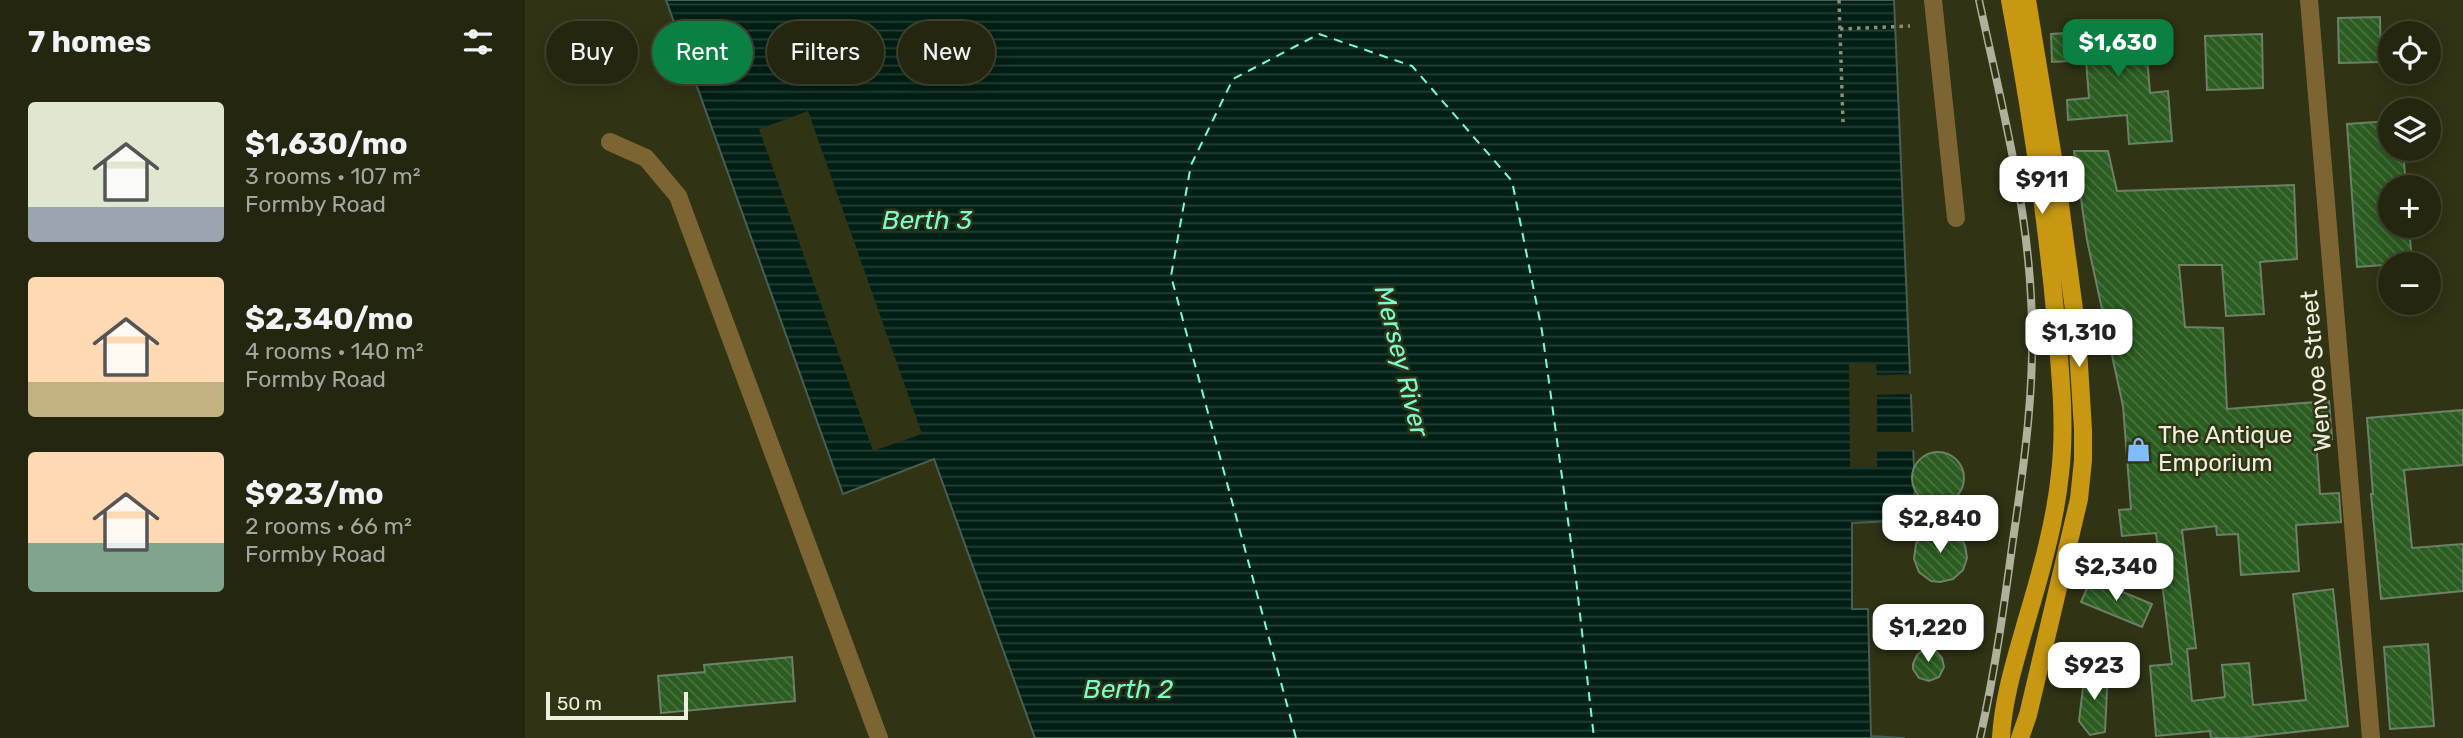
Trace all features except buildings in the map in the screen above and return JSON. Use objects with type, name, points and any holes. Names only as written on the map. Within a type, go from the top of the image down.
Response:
[{"type":"main road","points":[[2001,738],[2002,719],[2015,661],[2053,521],[2061,472],[2062,445],[2061,383],[2049,243],[2010,0]]},
{"type":"main road","points":[[2020,738],[2028,715],[2073,529],[2083,460],[2077,332],[2057,182],[2027,0]]},
{"type":"street","points":[[1933,0],[1956,218]]},
{"type":"street","name":"Wenvoe Street","points":[[2309,0],[2371,738]]},
{"type":"street","points":[[610,142],[646,158],[678,196],[879,738]]},
{"type":"path","points":[[1839,0],[1843,122]]},
{"type":"path","points":[[1840,29],[1910,26]]},
{"type":"water","points":[[666,0],[1894,0],[1915,490],[1910,520],[1852,523],[1852,609],[1868,609],[1871,736],[1905,738],[1035,738],[934,459],[843,494],[696,84],[753,84],[753,21],[674,21]]},
{"type":"pier","points":[[808,111],[922,434],[873,451],[759,129]]},
{"type":"pier","points":[[1876,363],[1877,375],[1913,374],[1914,394],[1877,395],[1877,432],[1916,432],[1917,450],[1877,450],[1877,467],[1850,467],[1849,364]]},
{"type":"ferry route","points":[[1296,738],[1171,276],[1191,165],[1233,79],[1319,34],[1412,66],[1512,181],[1542,331],[1576,579],[1594,738]]},
{"type":"railway","points":[[1979,0],[2024,222],[2032,328],[2031,389],[2022,479],[1999,639],[1980,738]]},
{"type":"place","name":"The Antique Emporium","points":[[2138,449]]},
{"type":"water label","name":"Berth 3","points":[[927,220]]},
{"type":"water label","name":"Mersey River","points":[[1402,361]]},
{"type":"water label","name":"Berth 2","points":[[1128,689]]}]
